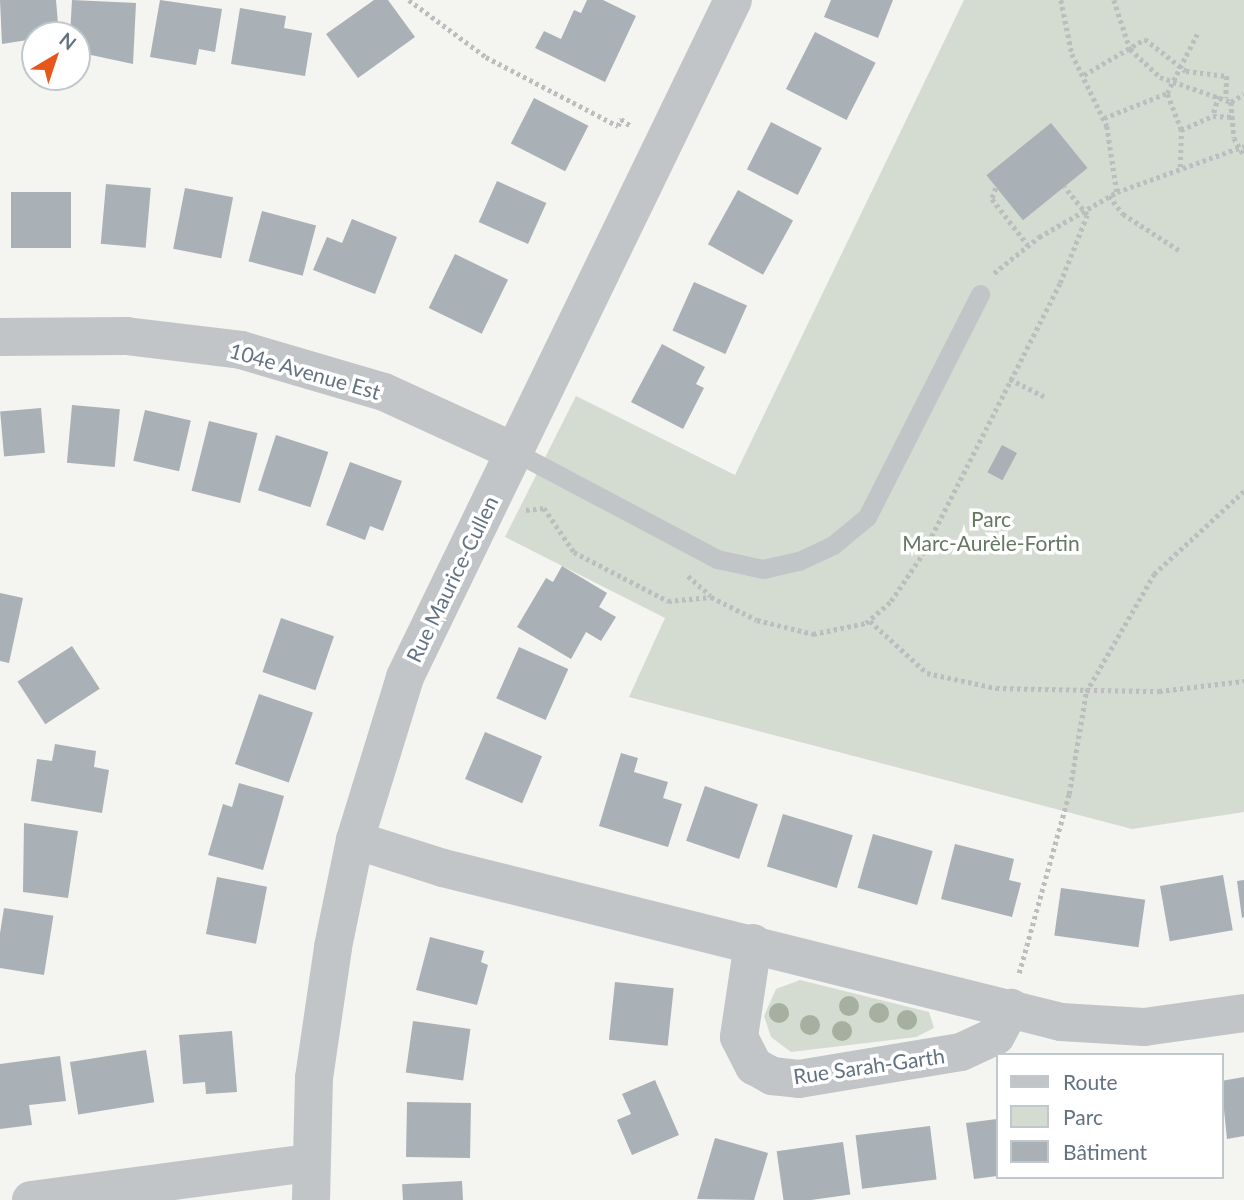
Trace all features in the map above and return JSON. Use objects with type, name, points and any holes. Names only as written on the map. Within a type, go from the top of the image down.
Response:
[{"type":"street","name":"Rue Maurice-Cullen","points":[[310,1181],[325,995],[355,840],[421,633],[515,452],[733,0]]},
{"type":"street","name":"104e Avenue Est","points":[[0,337],[126,336],[242,350],[374,388],[515,452]]},
{"type":"street","points":[[355,840],[443,868],[753,943],[1014,996],[1061,1022],[1123,1027],[1244,1013]]},
{"type":"street","name":"Rue Sarah-Garth","points":[[753,943],[739,1037],[754,1066],[772,1076],[799,1079],[961,1052],[996,1036],[1014,996]]},
{"type":"street","points":[[31,1200],[310,1181]]},
{"type":"lane","points":[[515,452],[718,559],[755,568],[799,561],[833,545],[867,517],[985,286]]},
{"type":"path","points":[[409,0],[486,57],[635,130]]},
{"type":"path","points":[[1061,0],[1065,32],[1104,118],[1116,192]]},
{"type":"path","points":[[1115,0],[1130,49],[1170,86],[1223,96],[1231,102],[1237,149],[1244,155]]},
{"type":"path","points":[[1180,167],[1181,130],[1167,93],[1197,34]]},
{"type":"path","points":[[1084,75],[1145,39],[1180,68],[1227,76],[1223,96],[1213,116]]},
{"type":"path","points":[[1104,118],[1167,93]]},
{"type":"path","points":[[1231,102],[1244,94]]},
{"type":"path","points":[[1181,130],[1213,116],[1233,117]]},
{"type":"path","points":[[985,286],[1027,244],[1108,196],[1180,167],[1244,146]]},
{"type":"path","points":[[676,566],[711,597],[757,620],[813,634],[870,621],[922,555],[1080,240],[1084,209],[1064,187]]},
{"type":"path","points":[[996,188],[992,199],[1027,244]]},
{"type":"path","points":[[1108,196],[1123,214],[1182,252]]},
{"type":"path","points":[[1010,379],[1045,397]]},
{"type":"path","points":[[1014,996],[1069,794],[1086,692],[1154,574],[1244,491]]},
{"type":"path","points":[[520,509],[544,508],[574,552],[660,598],[711,597]]},
{"type":"path","points":[[870,621],[927,673],[996,688],[1086,692],[1244,681]]},
{"type":"green space","name":"Parc Marc-Aurèle-Fortin","points":[[964,0],[1244,0],[1244,812],[1132,829],[629,697],[665,618],[505,537],[576,396],[735,475]]},
{"type":"green space","points":[[800,980],[929,1012],[934,1028],[916,1037],[791,1052],[771,1037],[764,1016],[776,989]]},
{"type":"building","points":[[0,0],[56,0],[58,21],[21,21],[21,41],[2,44]]},
{"type":"building","points":[[72,0],[136,3],[133,64],[91,55],[91,21],[71,21]]},
{"type":"building","points":[[160,0],[222,9],[215,52],[199,49],[196,65],[150,57]]},
{"type":"building","points":[[374,0],[388,0],[415,37],[358,78],[326,34]]},
{"type":"building","points":[[587,0],[603,0],[636,16],[605,82],[535,48],[544,31],[561,39],[574,10],[581,13]]},
{"type":"building","points":[[831,0],[893,0],[878,38],[824,17]]},
{"type":"building","points":[[240,8],[286,16],[284,28],[312,33],[305,76],[231,64]]},
{"type":"building","points":[[815,32],[876,63],[847,120],[786,89]]},
{"type":"building","points":[[534,98],[588,126],[565,171],[511,143]]},
{"type":"building","points":[[771,122],[822,148],[798,195],[747,169]]},
{"type":"building","points":[[1051,123],[1088,168],[1023,220],[986,175]]},
{"type":"building","points":[[497,181],[546,203],[528,244],[479,222]]},
{"type":"building","points":[[106,184],[151,188],[146,248],[101,244]]},
{"type":"building","points":[[185,188],[233,197],[221,258],[173,249]]},
{"type":"building","points":[[738,190],[793,221],[763,275],[708,244]]},
{"type":"building","points":[[11,192],[71,192],[71,248],[11,248]]},
{"type":"building","points":[[262,211],[316,225],[303,276],[249,261]]},
{"type":"building","points":[[352,219],[397,237],[375,294],[313,270],[327,237],[342,243]]},
{"type":"building","points":[[455,254],[508,280],[482,334],[429,308]]},
{"type":"building","points":[[694,282],[747,306],[725,354],[672,330]]},
{"type":"building","points":[[662,344],[705,367],[696,384],[704,388],[683,429],[631,402]]},
{"type":"building","points":[[72,405],[120,409],[115,467],[67,463]]},
{"type":"building","points":[[41,408],[45,453],[4,456],[0,412]]},
{"type":"building","points":[[145,410],[191,421],[179,471],[133,461]]},
{"type":"building","points":[[209,421],[258,433],[240,503],[192,491]]},
{"type":"building","points":[[276,435],[328,452],[310,507],[258,490]]},
{"type":"building","points":[[1002,445],[1017,453],[1002,480],[987,472]]},
{"type":"building","points":[[350,462],[402,481],[383,531],[370,526],[365,540],[326,525]]},
{"type":"building","points":[[562,566],[607,593],[599,607],[616,617],[601,641],[586,632],[571,659],[517,627],[546,578],[553,582]]},
{"type":"building","points":[[0,593],[23,598],[9,663],[0,661]]},
{"type":"building","points":[[281,618],[334,636],[315,690],[262,672]]},
{"type":"building","points":[[72,646],[100,689],[45,724],[17,681]]},
{"type":"building","points":[[519,647],[568,669],[546,720],[496,698]]},
{"type":"building","points":[[259,694],[313,713],[289,783],[235,764]]},
{"type":"building","points":[[485,732],[542,756],[522,803],[465,779]]},
{"type":"building","points":[[55,744],[96,751],[94,767],[109,770],[102,813],[31,801],[37,759],[52,761]]},
{"type":"building","points":[[621,753],[638,758],[634,772],[668,782],[663,798],[682,804],[668,847],[599,826]]},
{"type":"building","points":[[239,783],[284,796],[263,870],[208,855],[223,804],[232,807]]},
{"type":"building","points":[[705,786],[758,804],[739,859],[686,841]]},
{"type":"building","points":[[783,814],[853,835],[837,888],[767,867]]},
{"type":"building","points":[[24,823],[78,831],[68,898],[23,892]]},
{"type":"building","points":[[873,834],[933,851],[917,905],[858,888]]},
{"type":"building","points":[[955,844],[1014,859],[1009,880],[1021,883],[1012,917],[941,899]]},
{"type":"building","points":[[1223,875],[1233,930],[1170,941],[1160,886]]},
{"type":"building","points":[[217,877],[267,887],[256,944],[206,934]]},
{"type":"building","points":[[1244,880],[1244,917],[1242,918],[1237,881]]},
{"type":"building","points":[[1061,888],[1145,900],[1138,947],[1054,936]]},
{"type":"building","points":[[4,908],[53,916],[44,975],[0,968],[0,933]]},
{"type":"building","points":[[430,937],[484,951],[481,962],[488,965],[477,1005],[416,990]]},
{"type":"building","points":[[615,982],[674,988],[668,1046],[609,1040]]},
{"type":"building","points":[[413,1021],[470,1029],[463,1081],[406,1072]]},
{"type":"building","points":[[232,1031],[237,1092],[206,1094],[205,1082],[183,1084],[179,1035]]},
{"type":"building","points":[[146,1050],[154,1102],[78,1114],[70,1062]]},
{"type":"building","points":[[60,1056],[66,1101],[29,1105],[32,1125],[0,1129],[0,1064]]},
{"type":"building","points":[[1244,1077],[1244,1136],[1227,1139],[1223,1081]]},
{"type":"building","points":[[655,1080],[679,1135],[632,1155],[617,1120],[631,1114],[622,1094]]},
{"type":"building","points":[[407,1102],[471,1103],[470,1158],[406,1157]]},
{"type":"building","points":[[996,1119],[996,1176],[974,1179],[966,1123]]},
{"type":"building","points":[[930,1126],[937,1180],[862,1189],[856,1135]]},
{"type":"building","points":[[715,1138],[768,1153],[754,1200],[697,1199]]},
{"type":"building","points":[[843,1142],[850,1194],[811,1200],[783,1200],[777,1151]]},
{"type":"building","points":[[462,1181],[463,1200],[403,1200],[402,1184]]}]
